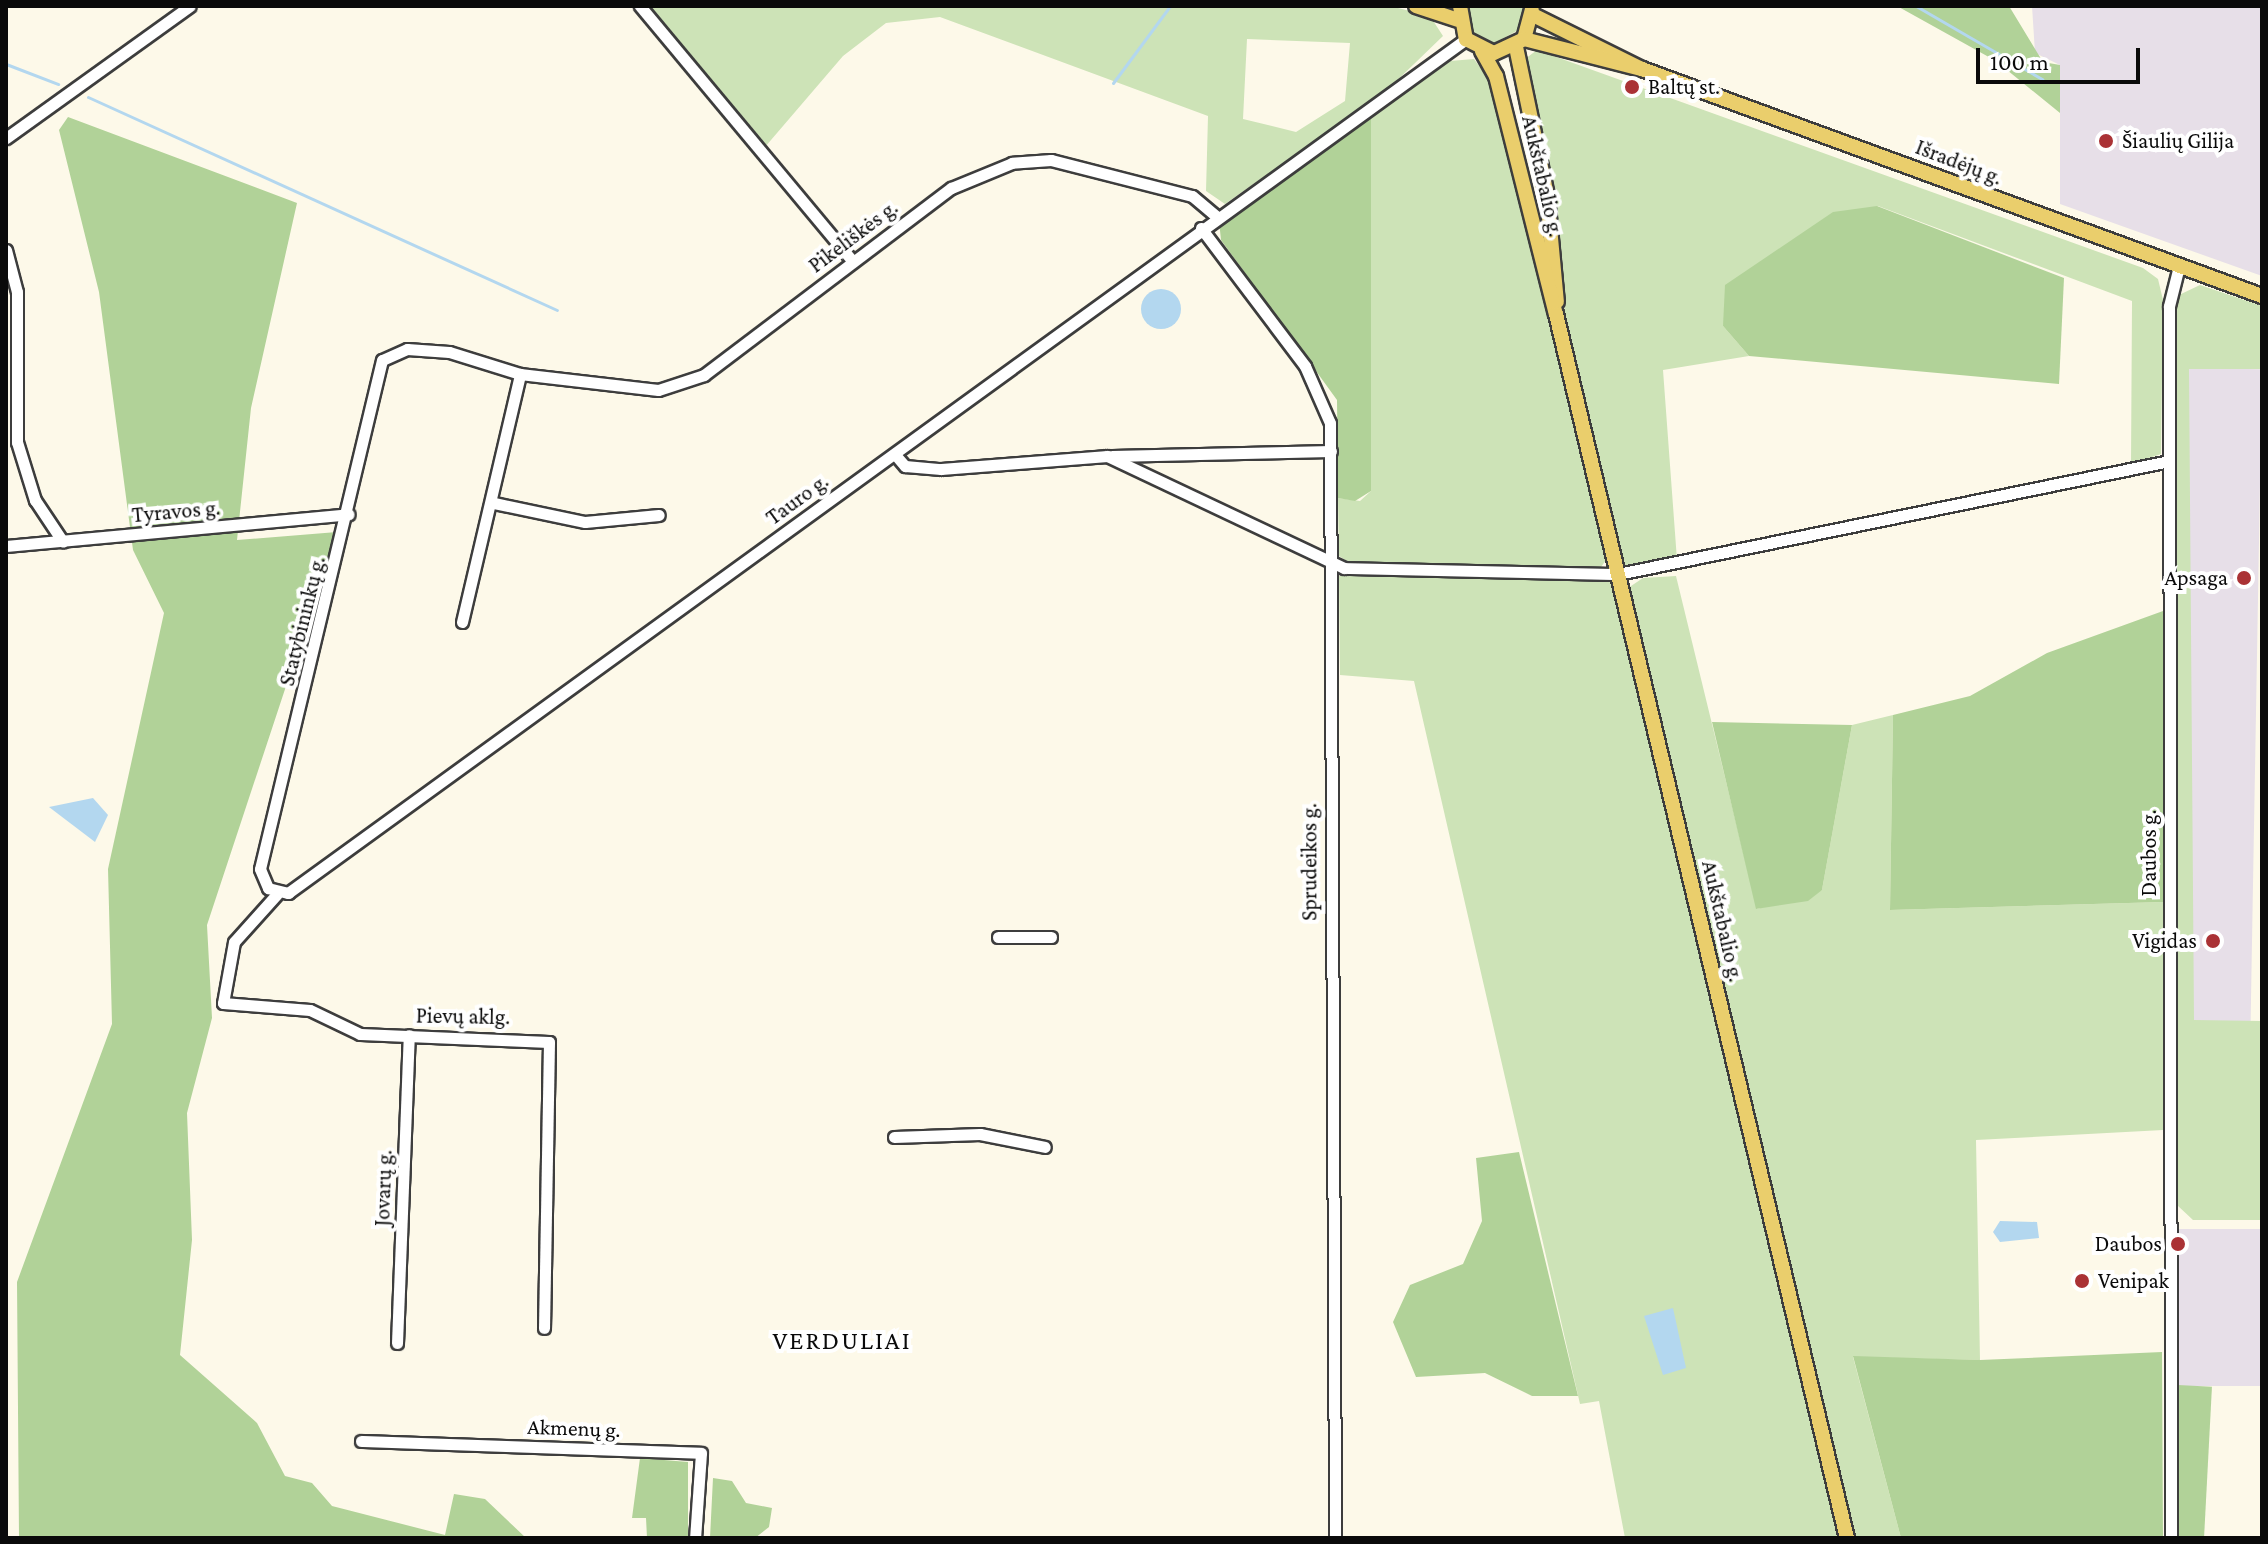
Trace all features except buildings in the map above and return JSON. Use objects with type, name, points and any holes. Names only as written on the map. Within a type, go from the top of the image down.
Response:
[{"type":"main road","points":[[1416,6],[1459,13],[1466,39],[1482,51],[1520,43],[1532,10]]},
{"type":"main road","name":"Išradėjų g.","points":[[1532,10],[1642,69],[2262,296]]},
{"type":"main road","name":"Išradėjų g.","points":[[1520,43],[1642,69]]},
{"type":"main road","name":"Aukštabalio g.","points":[[1520,43],[1547,195],[1556,314]]},
{"type":"main road","name":"Aukštabalio g.","points":[[1482,51],[1496,76],[1556,314],[1847,1538]]},
{"type":"street","points":[[6,138],[190,6]]},
{"type":"street","points":[[640,6],[852,260]]},
{"type":"street","name":"Tauro g.","points":[[273,891],[898,458],[934,423],[1216,216],[1466,39]]},
{"type":"street","name":"Pikeliškės g.","points":[[382,360],[407,349],[449,352],[520,374],[621,390],[658,390],[704,375],[951,188],[1012,163],[1051,160],[1192,196],[1216,216]]},
{"type":"street","name":"Sprudeikos g.","points":[[1201,228],[1327,402],[1331,451],[1335,1538]]},
{"type":"street","points":[[6,250],[17,292],[17,442],[35,500],[63,542]]},
{"type":"street","name":"Daubos g.","points":[[2171,1538],[2169,306],[2179,266]]},
{"type":"street","name":"Statybininkų g.","points":[[273,891],[260,869],[349,514],[382,360]]},
{"type":"street","points":[[462,622],[494,503],[520,374]]},
{"type":"street","points":[[898,458],[905,466],[941,469],[1107,456],[1331,451]]},
{"type":"street","points":[[1107,456],[1344,568],[1618,574],[1879,526],[2169,461]]},
{"type":"street","points":[[494,503],[585,522],[659,515]]},
{"type":"street","name":"Tyravos g.","points":[[6,546],[349,514]]},
{"type":"street","name":"Pievų aklg.","points":[[273,891],[234,942],[223,1003],[310,1010],[344,1031],[542,1038],[554,1052],[544,1328]]},
{"type":"street","points":[[998,937],[1051,937]]},
{"type":"street","name":"Jovarų g.","points":[[397,1343],[409,1035]]},
{"type":"street","points":[[894,1137],[980,1134],[1045,1147]]},
{"type":"street","name":"Akmenų g.","points":[[361,1441],[701,1453],[695,1538]]},
{"type":"shaded area","points":[[2032,6],[2262,6],[2262,276],[2060,204],[2060,65],[2035,53]]},
{"type":"shaded area","points":[[2189,368],[2262,369],[2251,1022],[2178,1021]]},
{"type":"shaded area","points":[[2179,1229],[2262,1229],[2262,1386],[2179,1386]]},
{"type":"green space","points":[[648,6],[1390,6],[1430,16],[1443,36],[1385,92],[1225,204],[1206,191],[1208,116],[940,17],[886,23],[843,56],[765,147]],"holes":[[[1247,39],[1350,43],[1345,101],[1296,132],[1243,119]]]},
{"type":"green space","points":[[1467,6],[1523,6],[1522,28],[1491,45],[1468,29]]},
{"type":"green space","points":[[1897,6],[2009,6],[2043,62],[2060,65],[2060,113],[1996,61]]},
{"type":"green space","points":[[1537,50],[2143,268],[2158,279],[2163,300],[2161,454],[2131,464],[2132,301],[1878,206],[1723,326],[1749,356],[1663,370],[1677,560],[1629,568],[1622,563],[1566,323],[1550,173],[1525,71],[1525,59]]},
{"type":"green space","points":[[1474,59],[1495,88],[1606,560],[1601,567],[1350,563],[1339,556],[1338,498],[1360,501],[1371,491],[1371,113],[1450,61]]},
{"type":"green space","points":[[1371,113],[1371,491],[1355,501],[1338,498],[1337,400],[1221,240],[1219,221]]},
{"type":"green space","points":[[68,117],[297,203],[251,408],[237,540],[337,532],[207,925],[212,1018],[187,1113],[192,1240],[180,1355],[257,1423],[285,1476],[312,1483],[332,1506],[445,1535],[454,1494],[485,1499],[526,1538],[19,1538],[17,1282],[112,1024],[108,869],[164,613],[133,550],[99,292],[59,130]]},
{"type":"green space","points":[[1877,206],[2064,278],[2059,384],[1749,356],[1723,326],[1725,285],[1833,212]]},
{"type":"green space","points":[[2200,285],[2262,306],[2262,369],[2189,369],[2194,1020],[2262,1021],[2262,1220],[2193,1220],[2177,1205],[2175,306],[2179,295]]},
{"type":"green space","points":[[1339,576],[1606,579],[1613,585],[1840,1538],[1625,1538],[1599,1401],[1580,1404],[1414,681],[1340,675]]},
{"type":"green space","points":[[1676,576],[1757,909],[1822,890],[1852,725],[1893,715],[1890,910],[2163,902],[2163,1130],[1976,1140],[1980,1360],[1853,1357],[1901,1538],[1854,1538],[1628,588],[1643,578]]},
{"type":"green space","points":[[2163,611],[2163,902],[1890,910],[1893,715],[1970,696],[2047,653]]},
{"type":"green space","points":[[1712,722],[1852,725],[1822,890],[1808,901],[1756,909]]},
{"type":"green space","points":[[1519,1152],[1578,1396],[1532,1396],[1485,1373],[1416,1377],[1393,1322],[1410,1285],[1463,1264],[1482,1221],[1476,1158]]},
{"type":"green space","points":[[2162,1352],[2163,1538],[1901,1538],[1853,1356],[1980,1360]]},
{"type":"green space","points":[[2178,1385],[2212,1387],[2204,1538],[2170,1538]]},
{"type":"green space","points":[[640,1458],[688,1462],[688,1538],[647,1538],[646,1518],[632,1518]]},
{"type":"green space","points":[[713,1478],[732,1481],[746,1503],[772,1508],[769,1527],[755,1538],[710,1538]]},
{"type":"water","points":[[1161,289],[1175,295],[1181,309],[1175,323],[1161,329],[1147,323],[1141,309],[1147,295]]},
{"type":"water","points":[[93,798],[108,815],[95,842],[49,807]]},
{"type":"water","points":[[2000,1221],[2037,1222],[2039,1238],[2000,1242],[1993,1232]]},
{"type":"water","points":[[1673,1308],[1686,1368],[1663,1375],[1644,1316]]},
{"type":"waterway","points":[[1113,83],[1170,6]]},
{"type":"waterway","points":[[1916,6],[2042,79]]},
{"type":"waterway","points":[[6,64],[58,84]]},
{"type":"waterway","points":[[88,97],[557,310]]},
{"type":"place","name":"Baltų st.","points":[[1632,87]]},
{"type":"place","name":"Šiaulių Gilija","points":[[2106,141]]},
{"type":"place","name":"Apsaga","points":[[2244,578]]},
{"type":"place","name":"Vigidas","points":[[2213,941]]},
{"type":"place","name":"Daubos","points":[[2178,1244]]},
{"type":"place","name":"Venipak","points":[[2082,1281]]},
{"type":"district","name":"VERDULIAI","points":[[842,1341]]}]
